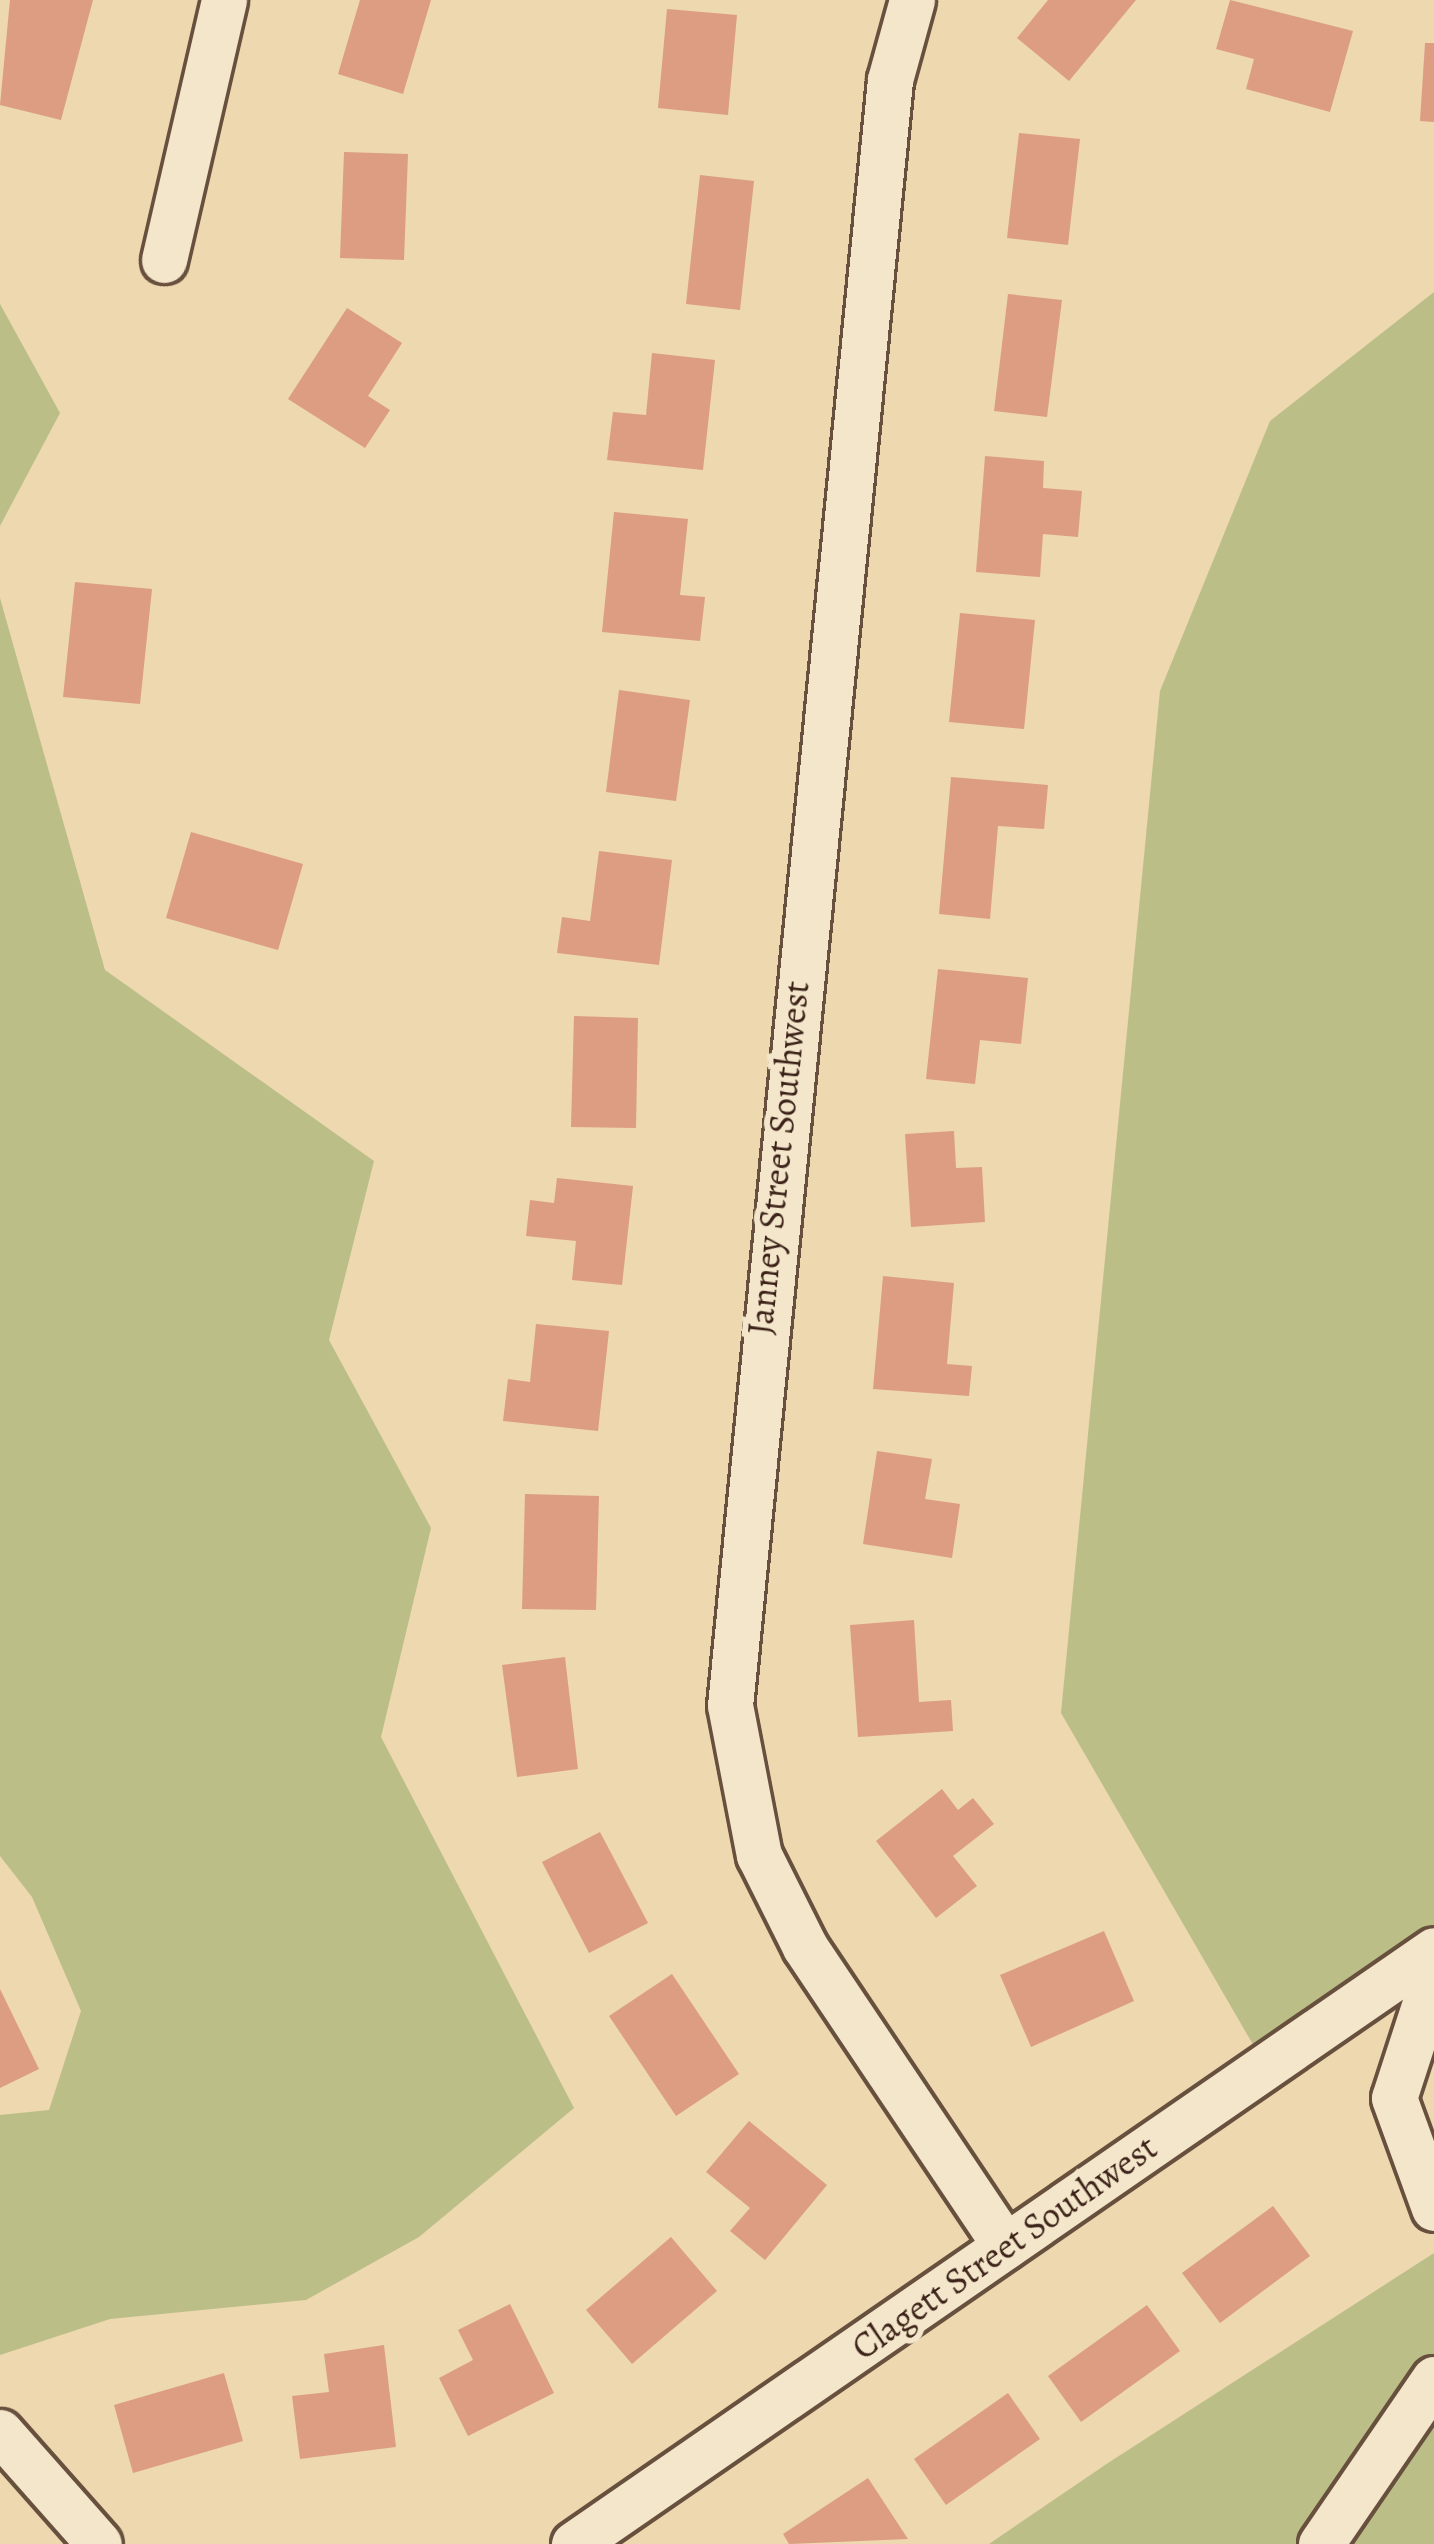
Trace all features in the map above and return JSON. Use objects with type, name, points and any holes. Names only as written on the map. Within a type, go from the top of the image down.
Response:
[{"type":"street","points":[[164,260],[224,0]]},
{"type":"street","name":"Janney Street Southwest","points":[[912,0],[885,128],[730,1705],[759,1855],[805,1947],[1006,2246]]},
{"type":"street","name":"Clagett Street Southwest","points":[[574,2544],[1434,1950]]},
{"type":"street","points":[[1434,1975],[1426,2052],[1394,2098],[1434,2208]]},
{"type":"street","points":[[1381,1987],[1426,2052]]},
{"type":"street","points":[[1321,2544],[1434,2379]]},
{"type":"street","points":[[0,2432],[99,2544]]},
{"type":"green space","points":[[1434,292],[1434,1950],[1266,2067],[1061,1713],[1160,691],[1270,421]]},
{"type":"green space","points":[[0,304],[60,413],[0,526]]},
{"type":"green space","points":[[0,598],[105,970],[374,1161],[329,1340],[431,1528],[381,1737],[574,2108],[419,2237],[306,2300],[110,2319],[0,2355],[0,2115],[49,2110],[81,2011],[32,1897],[0,1856]]},
{"type":"green space","points":[[1434,2253],[1434,2544],[989,2544],[1108,2463]]},
{"type":"building","points":[[10,0],[93,0],[61,120],[0,105]]},
{"type":"building","points":[[360,0],[431,0],[403,94],[338,74]]},
{"type":"building","points":[[1048,0],[1136,0],[1069,81],[1017,38]]},
{"type":"building","points":[[1230,0],[1353,31],[1330,112],[1246,89],[1254,59],[1216,49]]},
{"type":"building","points":[[667,9],[737,15],[728,115],[658,108]]},
{"type":"building","points":[[1425,43],[1434,43],[1434,122],[1420,121]]},
{"type":"building","points":[[1019,133],[1080,139],[1068,245],[1007,238]]},
{"type":"building","points":[[344,152],[408,154],[404,260],[340,258]]},
{"type":"building","points":[[700,175],[754,181],[740,310],[686,304]]},
{"type":"building","points":[[1008,294],[1062,300],[1047,417],[994,411]]},
{"type":"building","points":[[347,308],[402,343],[368,396],[390,410],[365,448],[288,399]]},
{"type":"building","points":[[652,353],[715,360],[703,470],[607,460],[613,412],[646,415]]},
{"type":"building","points":[[985,456],[1044,461],[1043,488],[1082,491],[1078,537],[1043,534],[1040,577],[976,572]]},
{"type":"building","points":[[614,512],[688,519],[680,595],[705,597],[700,641],[602,632]]},
{"type":"building","points":[[75,582],[152,589],[140,704],[63,697]]},
{"type":"building","points":[[960,613],[1035,620],[1024,729],[949,722]]},
{"type":"building","points":[[619,690],[690,700],[676,801],[606,792]]},
{"type":"building","points":[[951,777],[1048,785],[1044,829],[998,826],[990,919],[939,914]]},
{"type":"building","points":[[191,832],[303,864],[278,950],[166,918]]},
{"type":"building","points":[[599,851],[672,860],[659,965],[557,953],[562,917],[590,921]]},
{"type":"building","points":[[938,969],[1028,978],[1021,1044],[980,1040],[975,1084],[926,1079]]},
{"type":"building","points":[[574,1016],[638,1018],[636,1128],[571,1127]]},
{"type":"building","points":[[954,1131],[956,1168],[982,1167],[985,1222],[911,1227],[905,1134]]},
{"type":"building","points":[[557,1178],[633,1186],[622,1285],[572,1280],[576,1241],[526,1236],[530,1200],[554,1203]]},
{"type":"building","points":[[883,1276],[954,1283],[947,1364],[972,1366],[969,1396],[873,1389]]},
{"type":"building","points":[[536,1324],[609,1331],[598,1431],[503,1421],[508,1379],[530,1382]]},
{"type":"building","points":[[877,1451],[932,1459],[925,1499],[960,1504],[952,1558],[863,1544]]},
{"type":"building","points":[[525,1494],[599,1496],[596,1610],[522,1609]]},
{"type":"building","points":[[914,1620],[919,1702],[951,1700],[953,1731],[858,1737],[850,1625]]},
{"type":"building","points":[[565,1657],[578,1769],[517,1777],[502,1665]]},
{"type":"building","points":[[942,1789],[958,1810],[973,1798],[994,1824],[953,1856],[977,1886],[936,1918],[876,1841]]},
{"type":"building","points":[[600,1832],[648,1923],[589,1953],[542,1862]]},
{"type":"building","points":[[1104,1931],[1134,2001],[1031,2047],[1000,1975]]},
{"type":"building","points":[[672,1974],[739,2074],[676,2116],[609,2016]]},
{"type":"building","points":[[0,1989],[39,2069],[0,2088]]},
{"type":"building","points":[[749,2121],[827,2185],[765,2260],[730,2231],[750,2208],[706,2172]]},
{"type":"building","points":[[1273,2206],[1310,2256],[1220,2323],[1182,2273]]},
{"type":"building","points":[[671,2237],[717,2291],[632,2364],[586,2310]]},
{"type":"building","points":[[510,2304],[554,2393],[468,2436],[439,2378],[473,2360],[458,2330]]},
{"type":"building","points":[[1147,2305],[1180,2351],[1081,2422],[1048,2376]]},
{"type":"building","points":[[384,2345],[396,2447],[300,2459],[292,2396],[329,2392],[324,2354]]},
{"type":"building","points":[[224,2373],[243,2441],[133,2473],[114,2405]]},
{"type":"building","points":[[1008,2393],[1040,2439],[946,2505],[914,2459]]},
{"type":"building","points":[[868,2478],[908,2539],[789,2544],[783,2534]]}]
